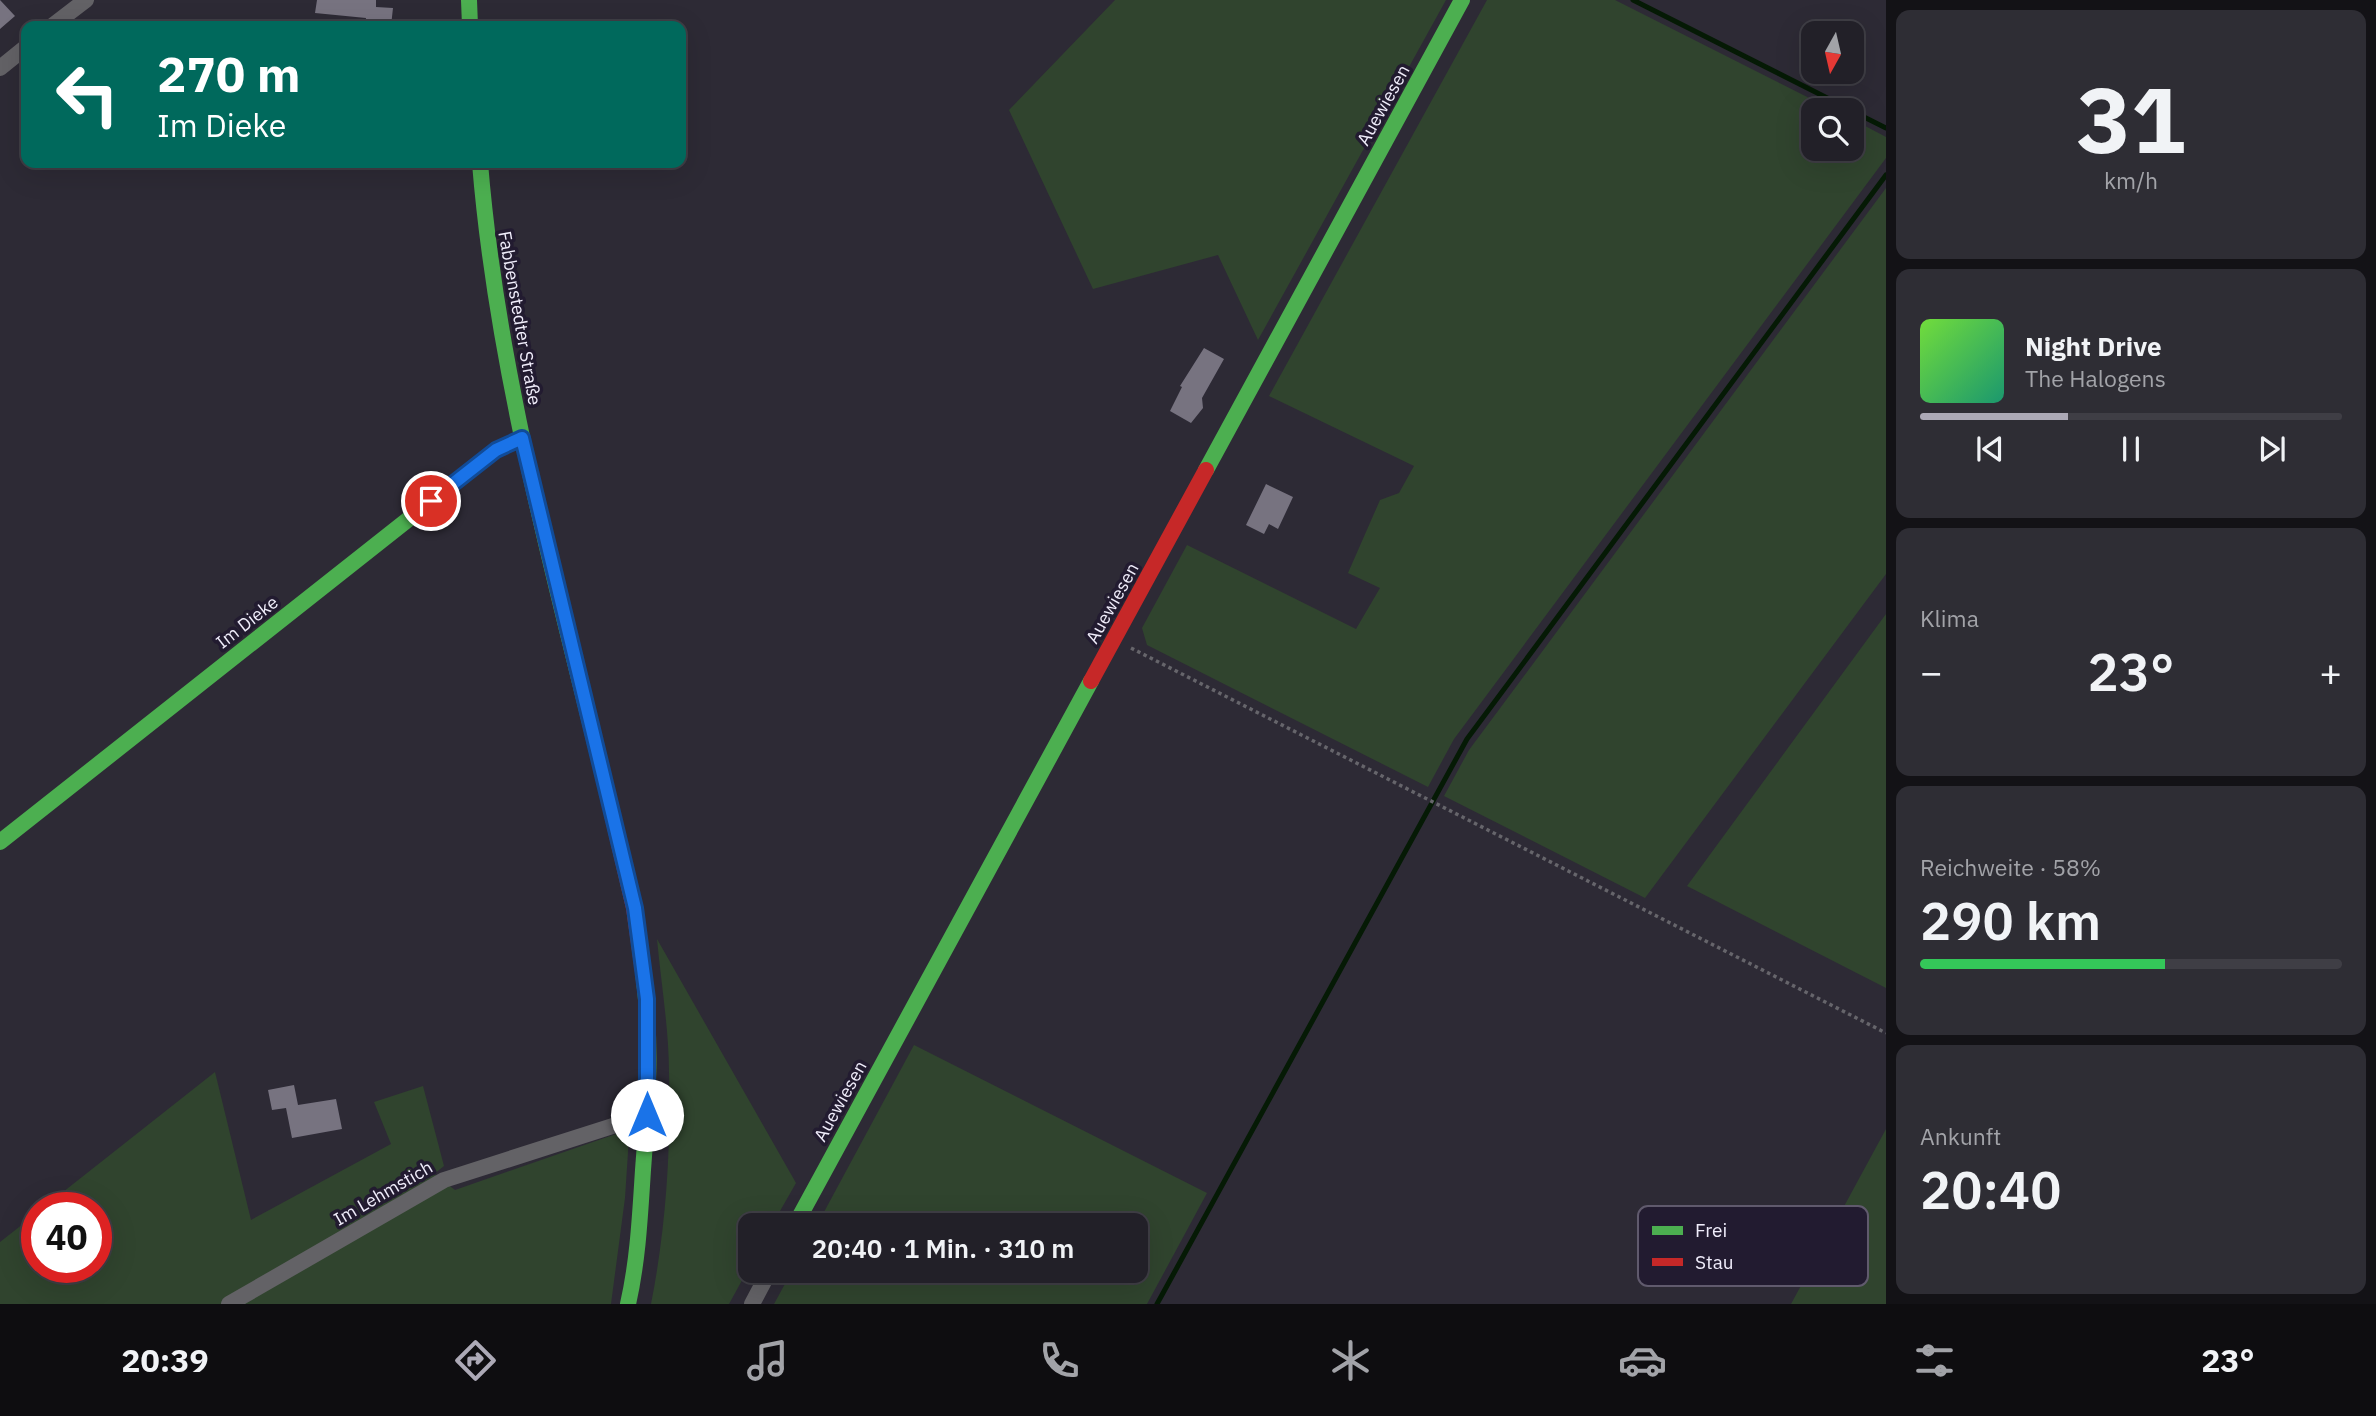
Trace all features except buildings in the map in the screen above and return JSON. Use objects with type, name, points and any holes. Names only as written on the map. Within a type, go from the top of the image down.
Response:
[{"type":"street","points":[[59,21],[86,0]]},
{"type":"street","points":[[469,0],[470,21]]},
{"type":"street","name":"Auewiesen","points":[[802,1213],[1462,0]]},
{"type":"street","points":[[0,68],[21,51]]},
{"type":"street","name":"Fabbenstedter Straße","points":[[480,168],[487,249],[522,438],[635,908],[647,999],[647,1115],[636,1267],[628,1304]]},
{"type":"street","name":"Im Dieke","points":[[0,842],[496,450],[522,438]]},
{"type":"street","name":"Im Lehmstich","points":[[229,1304],[444,1180],[647,1115]]},
{"type":"street","points":[[752,1304],[763,1283]]},
{"type":"path","points":[[1114,639],[1886,1033]]},
{"type":"green space","points":[[1115,0],[1446,0],[1258,340],[1218,255],[1093,289],[1009,110]]},
{"type":"green space","points":[[1487,0],[1615,0],[1809,98],[1801,98],[1801,161],[1864,161],[1864,125],[1886,137],[1886,158],[1454,739],[1428,787],[1147,645],[1142,628],[1187,545],[1356,629],[1380,588],[1348,573],[1380,500],[1399,493],[1414,466],[1269,396]]},
{"type":"green space","points":[[1886,188],[1886,574],[1645,898],[1444,796],[1469,750]]},
{"type":"green space","points":[[1886,614],[1886,988],[1687,886]]},
{"type":"green space","points":[[657,939],[796,1183],[779,1213],[738,1213],[738,1283],[741,1283],[729,1304],[651,1304],[666,1189],[669,1131],[668,1040]]},
{"type":"green space","points":[[914,1045],[1207,1193],[1147,1304],[774,1304],[785,1283],[1148,1283],[1148,1213],[823,1213]]},
{"type":"green space","points":[[215,1072],[251,1220],[391,1144],[374,1102],[423,1086],[444,1166],[434,1174],[455,1190],[616,1134],[629,1137],[625,1198],[611,1304],[0,1304],[0,1242],[21,1226],[21,1283],[112,1283],[112,1192],[63,1192]]},
{"type":"green space","points":[[1886,1129],[1886,1304],[1791,1304],[1801,1286],[1868,1286],[1868,1206],[1844,1206]]},
{"type":"waterway","points":[[1633,0],[1827,98]]},
{"type":"waterway","points":[[1864,117],[1886,128]]},
{"type":"waterway","points":[[1157,1304],[1467,739],[1886,175]]},
{"type":"traffic: fast","points":[[469,0],[470,21]]},
{"type":"traffic: fast","points":[[1206,470],[1462,0]]},
{"type":"traffic: fast","points":[[481,168],[488,241],[514,397],[548,551],[604,780]]},
{"type":"traffic: fast","points":[[0,842],[496,450],[522,438]]},
{"type":"traffic: fast","points":[[802,1213],[1091,681]]},
{"type":"traffic: fast","points":[[628,1304],[638,1238],[648,1096],[648,1021],[643,972]]},
{"type":"traffic: jam","points":[[1091,681],[1206,470]]},
{"type":"traffic: jam","points":[[604,780],[634,908],[643,972]]},
{"type":"route","points":[[431,501],[496,450],[522,438],[635,908],[647,999],[647,1115]]}]
